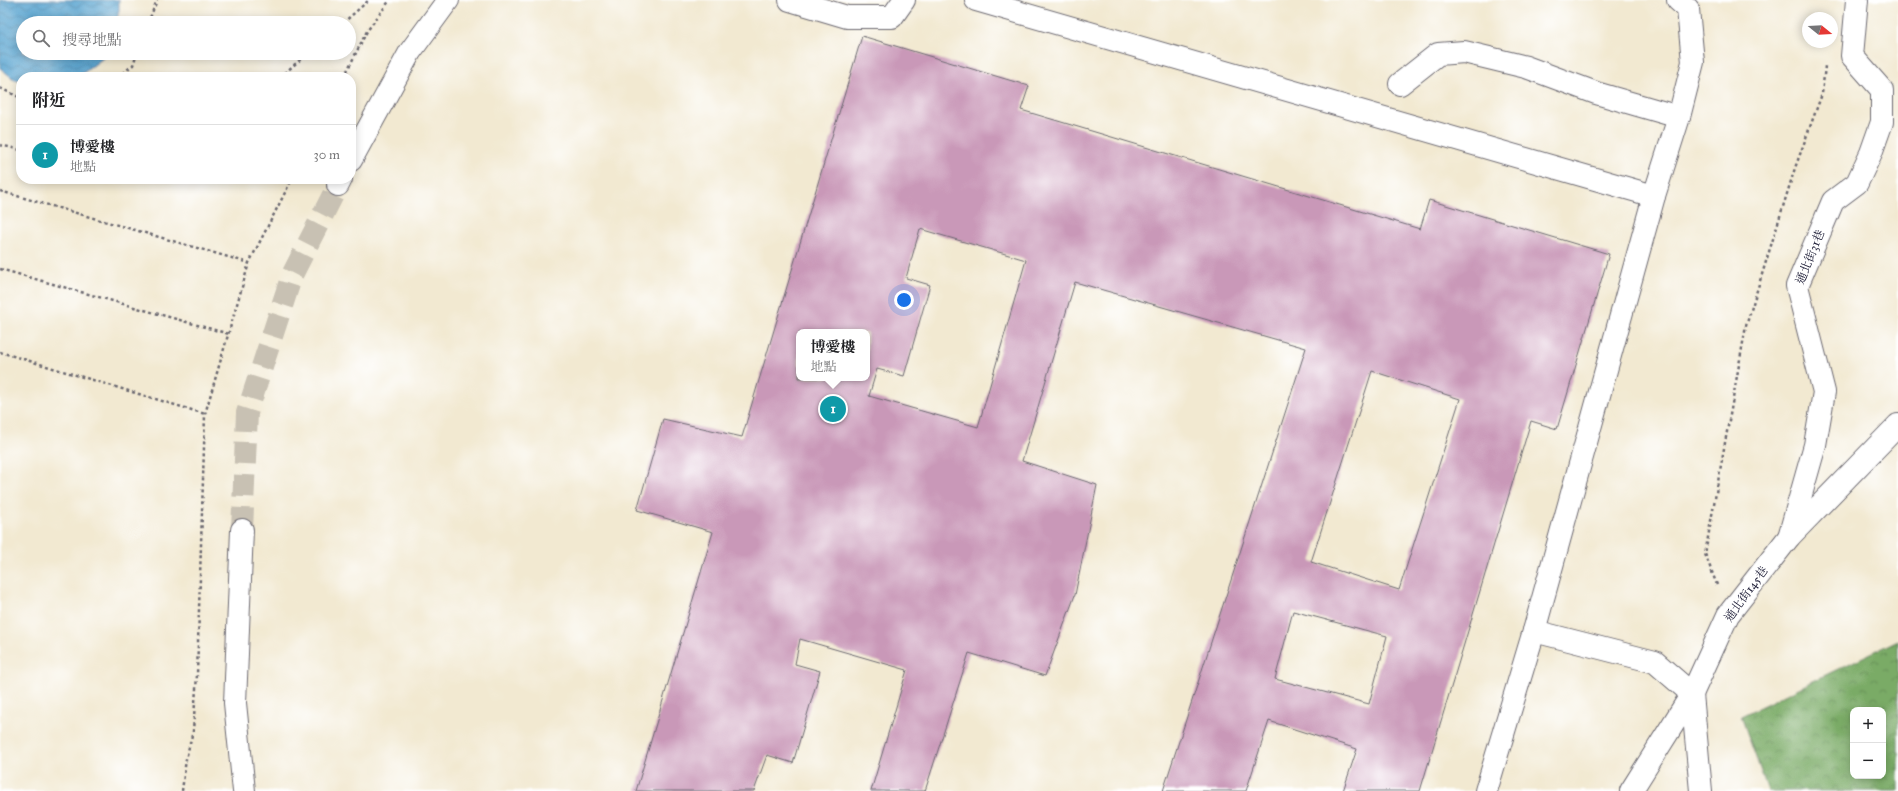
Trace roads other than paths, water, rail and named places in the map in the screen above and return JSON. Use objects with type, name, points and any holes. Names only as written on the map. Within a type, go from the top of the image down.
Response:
[{"type":"street","points":[[356,151],[410,52],[448,0]]},
{"type":"street","points":[[790,0],[847,16],[892,17],[904,0]]},
{"type":"street","points":[[976,0],[1654,196]]},
{"type":"street","points":[[1486,791],[1534,631],[1654,196],[1679,117],[1693,62],[1688,9],[1678,0]]},
{"type":"street","name":"通北街31巷","points":[[1789,536],[1815,445],[1824,392],[1797,286],[1833,201],[1857,182],[1871,153],[1882,122],[1882,90],[1852,56],[1857,0]]},
{"type":"street","points":[[1400,84],[1438,54],[1464,52],[1526,67],[1596,93],[1679,117]]},
{"type":"street","name":"通北街145巷","points":[[1631,791],[1692,694],[1728,615],[1789,536],[1898,425]]},
{"type":"street","points":[[242,530],[234,703],[244,791]]},
{"type":"street","points":[[1534,631],[1655,662],[1692,694],[1701,791]]},
{"type":"water","points":[[0,0],[119,0],[118,16],[16,16],[16,60],[100,60],[85,72],[16,72],[15,80],[0,68]]},
{"type":"tunnel","points":[[242,530],[247,413],[292,275],[338,185]]},
{"type":"place","name":"博愛樓","points":[[833,409]]}]
